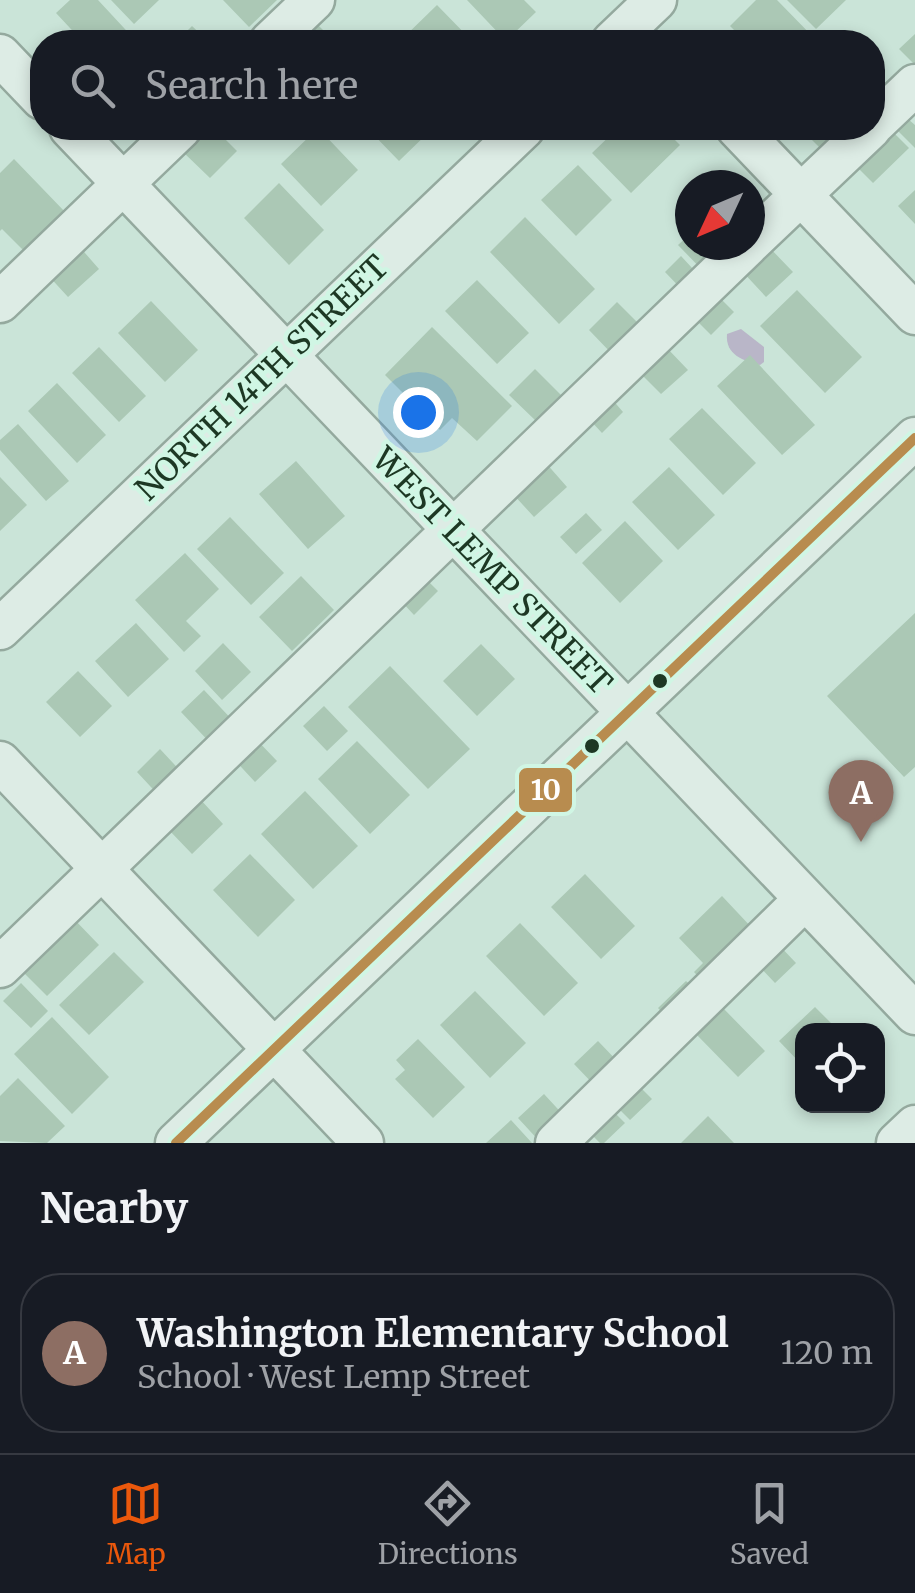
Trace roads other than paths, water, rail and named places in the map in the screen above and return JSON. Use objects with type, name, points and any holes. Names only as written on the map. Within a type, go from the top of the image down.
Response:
[{"type":"street","points":[[283,30],[314,0]]},
{"type":"street","points":[[0,55],[30,86]]},
{"type":"street","points":[[885,114],[915,85]]},
{"type":"street","name":"WEST LEMP STREET","points":[[82,140],[915,1014]]},
{"type":"street","points":[[0,302],[169,140]]},
{"type":"street","name":"NORTH 14TH STREET","points":[[0,629],[511,140]]},
{"type":"street","points":[[748,140],[915,314]]},
{"type":"street","points":[[765,229],[858,140]]},
{"type":"street","points":[[0,967],[732,260]]},
{"type":"street","points":[[176,1143],[915,438]]},
{"type":"street","points":[[0,762],[363,1143]]},
{"type":"street","points":[[556,1143],[805,899]]},
{"type":"street","points":[[897,1143],[915,1126]]},
{"type":"place","name":"Washington Elementary School","points":[[861,842]]}]
